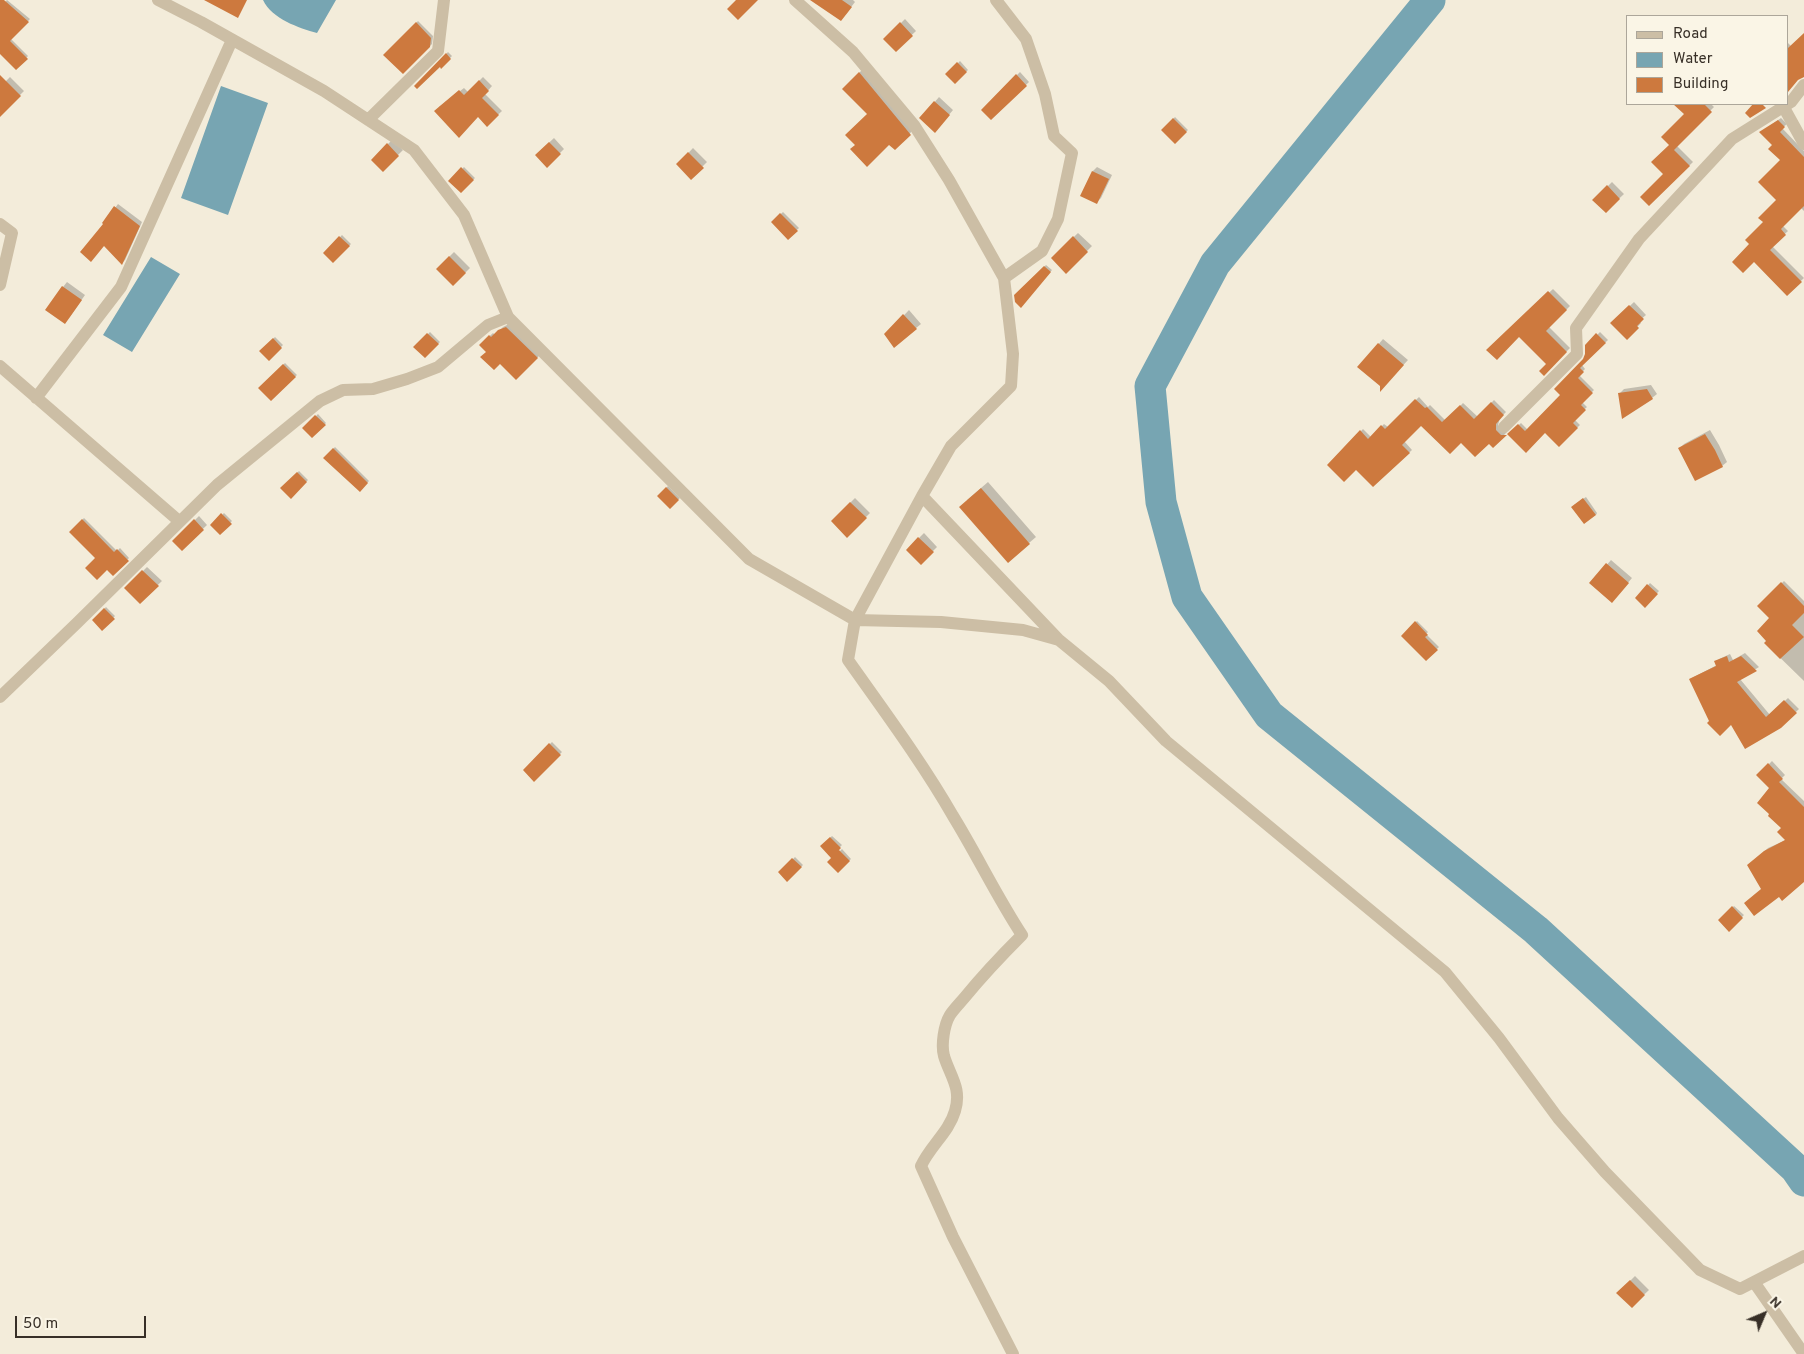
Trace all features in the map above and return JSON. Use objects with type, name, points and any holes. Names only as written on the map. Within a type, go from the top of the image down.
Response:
[{"type":"street","points":[[158,0],[324,91],[414,150],[464,215],[508,317],[749,558],[855,620],[941,622],[1023,630],[1059,640]]},
{"type":"street","points":[[368,120],[438,51],[444,0]]},
{"type":"street","points":[[795,0],[853,52],[914,125],[1004,278],[1013,354],[1011,386],[951,446],[906,522],[855,620],[848,660],[954,816],[1002,905],[1022,935],[981,977],[949,1016],[944,1036],[944,1055],[952,1072],[958,1094],[955,1112],[947,1127],[926,1155],[921,1166],[953,1237],[1013,1354]]},
{"type":"street","points":[[996,0],[1026,39],[1045,94],[1054,136],[1072,153],[1058,219],[1042,250],[1004,278]]},
{"type":"street","points":[[36,398],[121,287],[232,40]]},
{"type":"street","points":[[1789,103],[1804,85]]},
{"type":"street","points":[[1504,428],[1577,354],[1576,328],[1639,239],[1732,139],[1783,106],[1804,144]]},
{"type":"street","points":[[0,224],[12,233],[0,285]]},
{"type":"street","points":[[0,696],[217,485],[320,401],[342,390],[373,389],[438,367],[488,325],[508,317]]},
{"type":"street","points":[[0,366],[179,521]]},
{"type":"street","points":[[922,496],[1059,640],[1109,681],[1166,741],[1445,972],[1499,1038],[1558,1118],[1605,1172],[1700,1270],[1740,1290],[1804,1256]]},
{"type":"street","points":[[1754,1282],[1804,1354]]},
{"type":"water","points":[[263,0],[336,0],[317,33],[287,22],[267,7]]},
{"type":"water","points":[[221,86],[268,103],[228,215],[181,198]]},
{"type":"water","points":[[151,257],[180,274],[132,352],[103,335]]},
{"type":"building","points":[[0,0],[4,0],[29,22],[10,41],[28,59],[16,70],[0,54]]},
{"type":"building","points":[[204,0],[247,0],[238,18]]},
{"type":"building","points":[[736,0],[758,0],[738,20],[727,9]]},
{"type":"building","points":[[810,0],[842,0],[852,7],[841,21]]},
{"type":"building","points":[[416,22],[431,38],[430,47],[403,74],[383,55]]},
{"type":"building","points":[[900,22],[913,36],[896,52],[883,39]]},
{"type":"building","points":[[1804,33],[1804,77],[1798,80],[1789,91],[1789,47]]},
{"type":"building","points":[[446,53],[451,59],[417,89],[414,86]]},
{"type":"building","points":[[957,62],[967,72],[955,84],[945,74]]},
{"type":"building","points":[[859,72],[911,135],[895,150],[889,145],[867,167],[850,149],[855,145],[845,135],[867,114],[842,89]]},
{"type":"building","points":[[1016,74],[1027,86],[991,120],[981,110]]},
{"type":"building","points":[[0,75],[21,96],[0,117]]},
{"type":"building","points":[[479,80],[489,91],[482,98],[499,115],[487,127],[478,117],[459,138],[434,111],[459,90],[464,95]]},
{"type":"building","points":[[934,101],[950,115],[935,133],[919,118]]},
{"type":"building","points":[[1674,105],[1705,105],[1712,112],[1674,150],[1690,166],[1649,206],[1640,197],[1663,174],[1651,162],[1669,145],[1661,137],[1684,114]]},
{"type":"building","points":[[1752,105],[1763,105],[1766,108],[1750,118],[1745,113]]},
{"type":"building","points":[[1173,118],[1187,132],[1175,144],[1161,130]]},
{"type":"building","points":[[1778,120],[1785,127],[1780,132],[1804,157],[1804,206],[1781,229],[1786,235],[1770,250],[1802,282],[1787,296],[1754,262],[1743,273],[1732,262],[1749,244],[1745,240],[1763,222],[1758,218],[1776,200],[1758,182],[1780,160],[1768,149],[1772,145],[1759,132]]},
{"type":"building","points":[[549,142],[561,154],[547,168],[535,155]]},
{"type":"building","points":[[387,143],[399,156],[383,172],[371,160]]},
{"type":"building","points":[[688,152],[704,168],[691,180],[676,164]]},
{"type":"building","points":[[461,167],[474,180],[461,193],[448,181]]},
{"type":"building","points":[[1092,171],[1109,179],[1097,204],[1080,196]]},
{"type":"building","points":[[1607,185],[1620,199],[1606,213],[1592,200]]},
{"type":"building","points":[[114,206],[140,226],[122,265],[104,246],[91,262],[80,252],[103,224]]},
{"type":"building","points":[[780,213],[798,231],[788,240],[771,222]]},
{"type":"building","points":[[339,236],[350,246],[333,263],[323,253]]},
{"type":"building","points":[[1073,236],[1088,252],[1066,274],[1051,258]]},
{"type":"building","points":[[449,256],[466,273],[453,286],[436,269]]},
{"type":"building","points":[[1044,266],[1051,272],[1021,308],[1015,302],[1014,295]]},
{"type":"building","points":[[62,286],[82,300],[65,324],[45,310]]},
{"type":"building","points":[[1548,291],[1567,310],[1546,331],[1567,352],[1544,376],[1539,371],[1546,364],[1519,337],[1497,360],[1486,350]]},
{"type":"building","points":[[1629,305],[1644,319],[1637,326],[1639,328],[1627,340],[1610,323]]},
{"type":"building","points":[[903,314],[917,329],[894,348],[884,334]]},
{"type":"building","points":[[506,327],[538,358],[516,380],[500,364],[494,370],[480,357],[486,352],[479,345],[489,335],[491,337],[498,330]]},
{"type":"building","points":[[427,333],[439,344],[425,358],[413,347]]},
{"type":"building","points":[[1596,333],[1606,343],[1580,368],[1584,372],[1578,378],[1593,393],[1581,405],[1586,410],[1573,423],[1578,428],[1559,447],[1545,433],[1526,453],[1507,434],[1518,424],[1525,431],[1560,395],[1554,389],[1583,359],[1585,345]]},
{"type":"building","points":[[273,338],[282,348],[269,361],[259,351]]},
{"type":"building","points":[[1378,343],[1404,365],[1380,392],[1380,386],[1357,367]]},
{"type":"building","points":[[283,364],[296,377],[271,401],[258,388]]},
{"type":"building","points":[[1647,389],[1653,399],[1622,419],[1618,393]]},
{"type":"building","points":[[1415,399],[1425,408],[1427,407],[1442,422],[1460,405],[1474,419],[1491,402],[1504,415],[1496,424],[1496,430],[1501,435],[1507,435],[1493,448],[1489,444],[1475,457],[1461,443],[1450,454],[1421,426],[1402,445],[1410,453],[1373,487],[1356,470],[1344,482],[1327,465],[1360,430],[1368,439],[1381,425],[1385,429]]},
{"type":"building","points":[[315,415],[326,425],[312,438],[302,428]]},
{"type":"building","points":[[1705,434],[1723,467],[1695,481],[1678,448]]},
{"type":"building","points":[[333,448],[368,483],[360,492],[323,458]]},
{"type":"building","points":[[297,472],[307,482],[291,499],[280,488]]},
{"type":"building","points":[[666,487],[679,500],[670,509],[657,496]]},
{"type":"building","points":[[981,488],[1030,544],[1008,563],[959,507]]},
{"type":"building","points":[[1583,498],[1596,515],[1584,524],[1571,507]]},
{"type":"building","points":[[850,502],[867,518],[847,538],[831,521]]},
{"type":"building","points":[[221,513],[232,524],[220,535],[210,525]]},
{"type":"building","points":[[82,519],[114,552],[117,549],[129,561],[113,576],[107,570],[97,580],[85,568],[95,558],[69,532]]},
{"type":"building","points":[[194,519],[204,530],[182,551],[172,541]]},
{"type":"building","points":[[918,537],[934,552],[921,565],[906,550]]},
{"type":"building","points":[[1606,563],[1629,583],[1612,603],[1589,583]]},
{"type":"building","points":[[142,570],[159,586],[140,604],[124,588]]},
{"type":"building","points":[[1781,582],[1804,606],[1804,613],[1792,625],[1804,637],[1780,659],[1764,643],[1766,641],[1757,631],[1769,618],[1757,606]]},
{"type":"building","points":[[1647,584],[1658,594],[1645,608],[1635,598]]},
{"type":"building","points":[[104,608],[115,619],[102,631],[92,620]]},
{"type":"building","points":[[1415,621],[1428,635],[1425,637],[1438,650],[1426,661],[1401,636]]},
{"type":"building","points":[[1727,656],[1729,662],[1741,656],[1757,671],[1737,682],[1766,717],[1784,700],[1797,713],[1781,728],[1745,749],[1731,725],[1720,736],[1707,723],[1709,721],[1689,679],[1716,666],[1714,661]]},
{"type":"building","points":[[549,743],[561,755],[534,782],[523,770]]},
{"type":"building","points":[[1768,763],[1783,779],[1779,782],[1804,807],[1804,882],[1782,901],[1779,897],[1754,916],[1744,903],[1761,889],[1747,865],[1764,851],[1785,840],[1777,832],[1781,828],[1757,803],[1769,788],[1756,775]]},
{"type":"building","points":[[830,837],[841,848],[831,858],[820,846]]},
{"type":"building","points":[[839,850],[850,861],[838,873],[827,862]]},
{"type":"building","points":[[792,858],[802,867],[787,882],[778,872]]},
{"type":"building","points":[[1732,906],[1743,918],[1729,932],[1718,920]]},
{"type":"building","points":[[1630,1280],[1645,1295],[1632,1308],[1616,1293]]},
{"type":"waterway","points":[[1430,0],[1215,264],[1150,386],[1161,502],[1187,597],[1269,715],[1536,930],[1795,1168],[1804,1181]]}]
